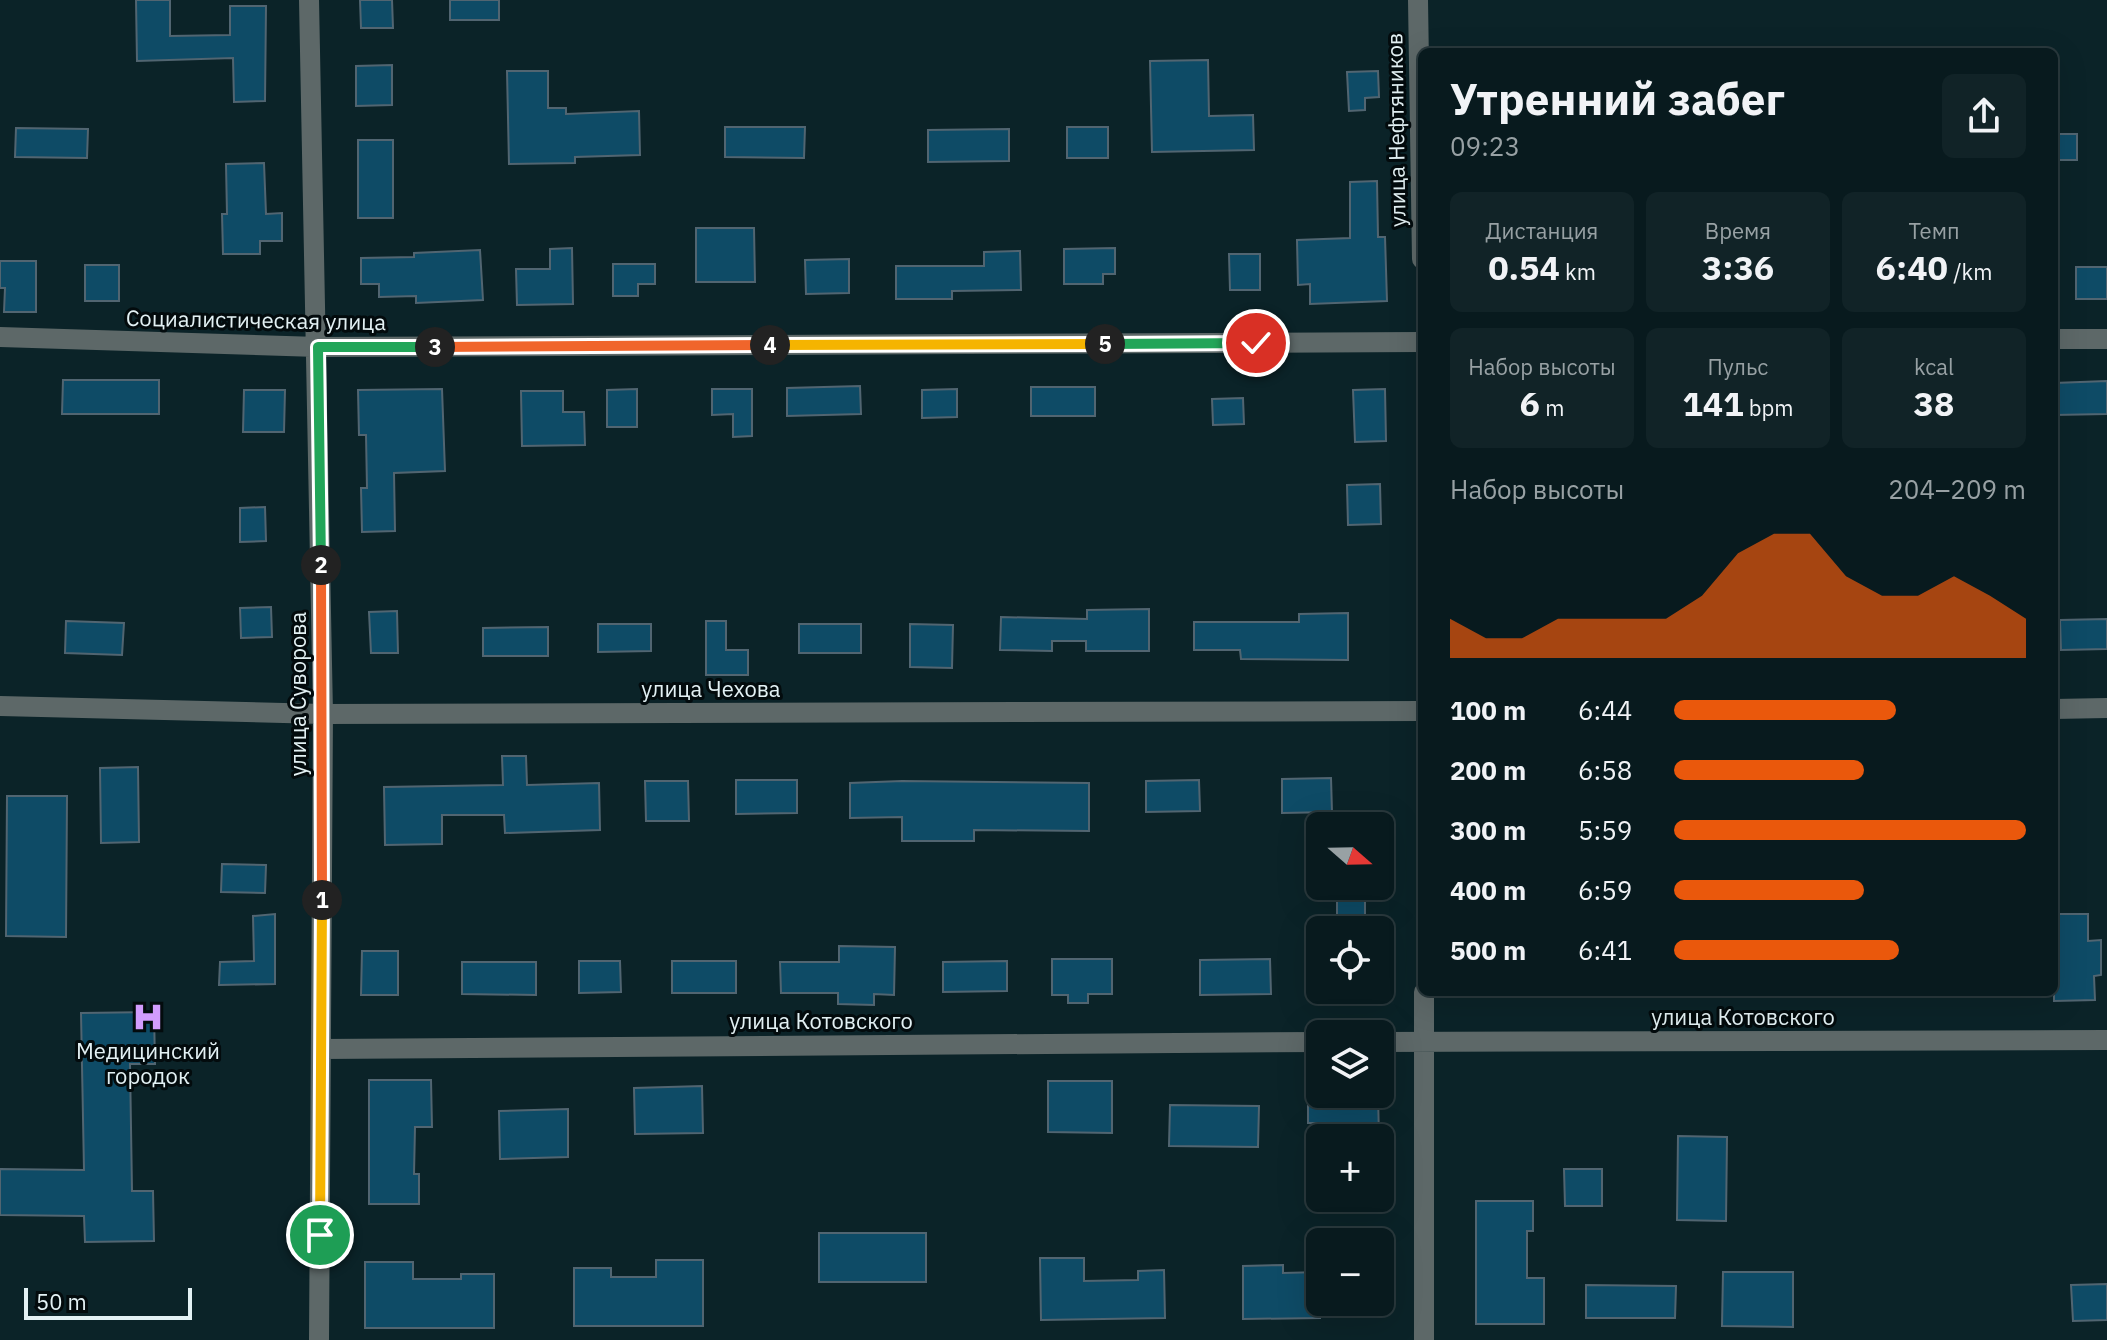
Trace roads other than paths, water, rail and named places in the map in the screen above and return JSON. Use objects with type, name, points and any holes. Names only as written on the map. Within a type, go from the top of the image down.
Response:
[{"type":"street","name":"улица Суворова","points":[[309,0],[323,714],[319,1340]]},
{"type":"street","name":"улица Нефтяников","points":[[1418,0],[1419,48]]},
{"type":"street","name":"Социалистическая улица","points":[[0,337],[318,347],[1418,342]]},
{"type":"street","points":[[2058,339],[2107,339]]},
{"type":"street","name":"улица Чехова","points":[[0,706],[323,714],[1418,711]]},
{"type":"street","points":[[2058,709],[2107,708]]},
{"type":"street","points":[[1424,996],[1424,1340]]},
{"type":"street","name":"улица Котовского","points":[[1394,1042],[2107,1040]]},
{"type":"street","name":"улица Котовского","points":[[322,1049],[1306,1042]]},
{"type":"place","name":"Медицинский городок","points":[[148,1017]]}]
